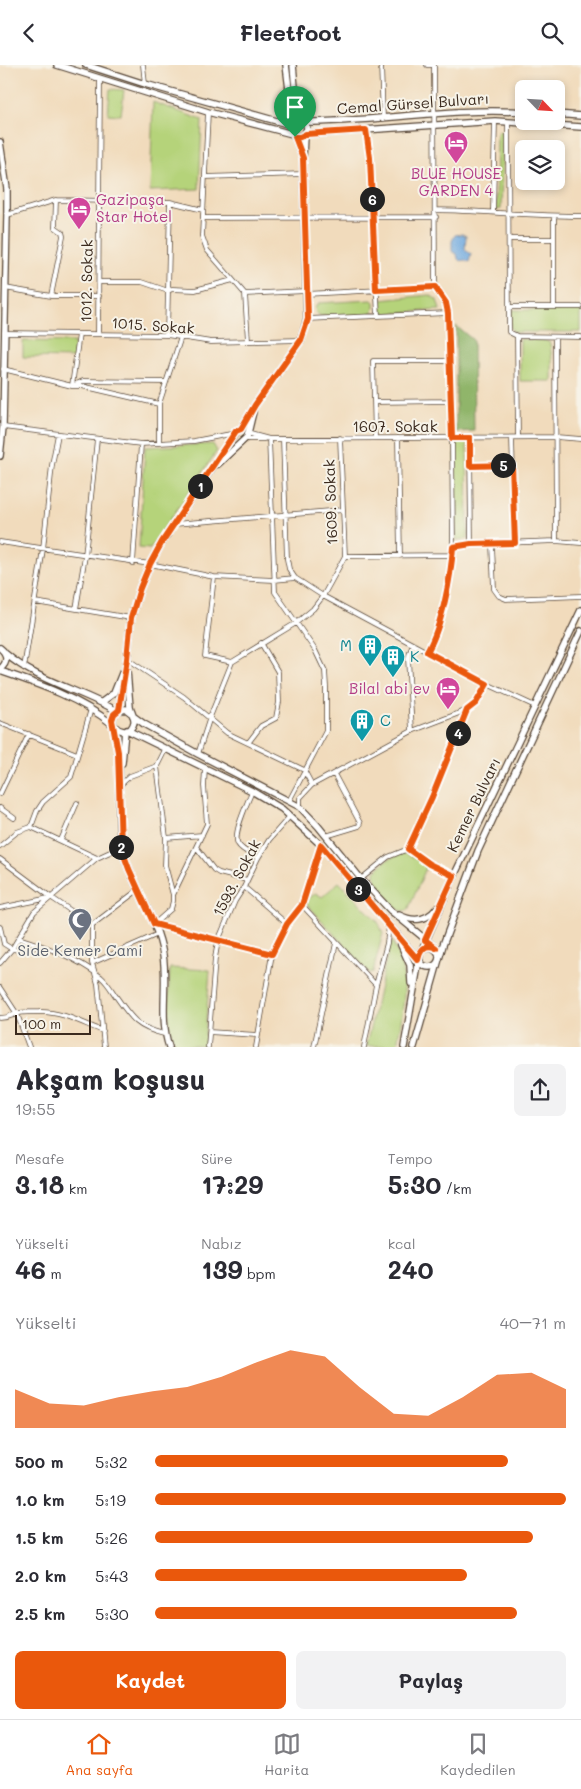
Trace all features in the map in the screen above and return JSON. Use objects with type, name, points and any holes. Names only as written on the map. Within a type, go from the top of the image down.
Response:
[{"type":"main road","points":[[57,65],[208,112],[300,137],[305,134]]},
{"type":"main road","name":"Cemal Gürsel Bulvarı","points":[[86,65],[145,84],[297,122],[383,119],[434,114],[515,112]]},
{"type":"main road","points":[[286,65],[297,122]]},
{"type":"main road","points":[[293,65],[297,122],[290,129],[303,158]]},
{"type":"main road","points":[[565,115],[581,116]]},
{"type":"main road","name":"Cemal Gürsel Bulvarı","points":[[305,134],[495,121],[581,127]]},
{"type":"main road","points":[[120,785],[118,752],[112,717],[118,710],[127,659],[131,618],[140,588],[150,564],[174,524],[301,340],[308,319],[303,173],[307,126],[297,122]]},
{"type":"main road","points":[[0,143],[6,182],[7,215],[3,427],[0,456]]},
{"type":"main road","points":[[208,474],[245,438],[255,405]]},
{"type":"main road","points":[[241,429],[246,430],[245,438]]},
{"type":"main road","points":[[236,433],[236,438],[245,438]]},
{"type":"main road","name":"Kemer Bulvarı","points":[[404,1047],[412,995],[425,940],[581,610]]},
{"type":"main road","name":"Kemer Bulvarı","points":[[414,1047],[439,960],[478,851],[581,631]]},
{"type":"main road","points":[[0,647],[24,668],[118,710],[126,709],[144,723],[198,754],[300,807],[361,879],[391,911],[436,948],[439,954],[438,963],[431,967],[420,959],[397,936],[321,845],[271,801],[126,730]]},
{"type":"main road","points":[[6,653],[6,661],[0,670],[91,709],[119,731],[126,730],[133,725],[128,689],[127,659]]},
{"type":"main road","points":[[102,702],[114,693],[127,659]]},
{"type":"main road","points":[[126,730],[120,785],[119,825],[121,847],[158,934],[165,973],[164,1034],[169,1047]]},
{"type":"main road","points":[[391,911],[410,920],[420,919],[433,913],[444,899]]},
{"type":"main road","points":[[397,936],[410,965],[412,995]]},
{"type":"main road","points":[[420,959],[426,947],[436,948]]},
{"type":"street","points":[[143,65],[145,84]]},
{"type":"street","points":[[381,65],[383,119]]},
{"type":"street","points":[[426,65],[434,65],[435,287],[446,303],[448,313],[453,547],[437,630],[427,652]]},
{"type":"street","name":"1012. Sokak","points":[[98,334],[100,79]]},
{"type":"street","points":[[208,112],[202,218],[204,244],[245,294],[248,341]]},
{"type":"street","points":[[493,211],[495,121]]},
{"type":"street","points":[[508,122],[509,332],[517,336],[581,337]]},
{"type":"street","points":[[366,130],[370,158],[378,316]]},
{"type":"street","points":[[205,177],[303,173]]},
{"type":"street","points":[[51,296],[63,236],[62,232],[55,227],[56,200]]},
{"type":"street","points":[[7,215],[56,200],[170,202],[203,210]]},
{"type":"street","points":[[167,335],[170,202]]},
{"type":"street","points":[[436,210],[581,216]]},
{"type":"street","points":[[554,215],[554,307]]},
{"type":"street","points":[[202,218],[436,217]]},
{"type":"street","points":[[509,239],[554,239]]},
{"type":"street","points":[[99,282],[142,282],[168,291],[172,289],[196,290],[233,280]]},
{"type":"street","points":[[245,294],[435,287]]},
{"type":"street","points":[[5,288],[51,296],[99,296]]},
{"type":"street","points":[[509,307],[581,307]]},
{"type":"street","points":[[308,319],[448,313]]},
{"type":"street","name":"1015. Sokak","points":[[4,333],[167,335],[212,342],[301,340]]},
{"type":"street","points":[[72,386],[79,334]]},
{"type":"street","points":[[517,336],[518,437]]},
{"type":"street","points":[[158,442],[159,405],[181,337]]},
{"type":"street","points":[[555,337],[556,541]]},
{"type":"street","points":[[375,438],[373,361],[450,361]]},
{"type":"street","points":[[3,369],[159,405]]},
{"type":"street","points":[[72,386],[83,381],[165,382]]},
{"type":"street","points":[[374,402],[451,401]]},
{"type":"street","points":[[3,427],[141,444],[194,441],[236,433]]},
{"type":"street","points":[[24,668],[43,549],[52,465],[58,434]]},
{"type":"street","name":"1607. Sokak","points":[[245,438],[581,437]]},
{"type":"street","name":"1609. Sokak","points":[[232,661],[296,623],[313,609],[323,596],[345,556],[340,438]]},
{"type":"street","points":[[398,438],[400,556]]},
{"type":"street","points":[[470,438],[471,544]]},
{"type":"street","points":[[512,438],[515,543]]},
{"type":"street","points":[[76,609],[85,556],[96,439]]},
{"type":"street","points":[[269,439],[275,592],[315,650],[325,671],[326,687],[326,731],[289,801]]},
{"type":"street","points":[[283,439],[288,559],[294,578],[323,596],[487,684],[535,706]]},
{"type":"street","points":[[133,563],[141,444]]},
{"type":"street","points":[[470,466],[512,465]]},
{"type":"street","points":[[174,524],[343,511]]},
{"type":"street","points":[[453,547],[471,544],[492,545],[556,541],[581,543]]},
{"type":"street","points":[[0,542],[85,556],[150,564],[214,577],[274,580],[294,578]]},
{"type":"street","points":[[492,545],[494,589],[499,595],[506,599],[581,596]]},
{"type":"street","points":[[345,556],[452,555]]},
{"type":"street","points":[[198,754],[232,661],[205,656],[214,577]]},
{"type":"street","points":[[35,602],[131,618]]},
{"type":"street","points":[[248,743],[262,727],[276,718],[279,702],[278,672],[261,643]]},
{"type":"street","points":[[412,731],[408,657],[413,644]]},
{"type":"street","points":[[127,659],[184,697],[227,733],[304,770],[312,785]]},
{"type":"street","points":[[300,807],[300,798],[312,785],[412,731],[467,710],[476,703],[487,684]]},
{"type":"street","points":[[31,827],[42,802],[71,777],[91,709]]},
{"type":"street","points":[[361,879],[388,857],[408,849],[432,797],[467,710]]},
{"type":"street","points":[[0,723],[77,754]]},
{"type":"street","points":[[0,794],[29,734]]},
{"type":"street","points":[[166,748],[158,766],[166,838],[166,865],[173,895]]},
{"type":"street","points":[[120,785],[130,776],[158,766]]},
{"type":"street","points":[[154,924],[171,909],[173,895],[208,824],[204,786],[206,768]]},
{"type":"street","points":[[326,836],[359,825],[360,823],[334,773]]},
{"type":"street","points":[[252,791],[237,833],[238,844],[258,858]]},
{"type":"street","points":[[61,840],[78,803]]},
{"type":"street","points":[[0,808],[14,818]]},
{"type":"street","name":"1593. Sokak","points":[[208,1047],[218,941],[235,901],[258,858],[269,840],[290,816]]},
{"type":"street","points":[[0,846],[17,832],[31,827],[97,859]]},
{"type":"street","points":[[166,838],[202,835]]},
{"type":"street","points":[[256,1047],[272,954],[287,924],[302,905],[321,845]]},
{"type":"street","points":[[0,963],[12,949],[34,912],[97,859],[121,847]]},
{"type":"street","points":[[197,848],[214,870],[247,880]]},
{"type":"street","points":[[408,849],[429,864],[454,876]]},
{"type":"street","points":[[0,859],[92,925]]},
{"type":"street","points":[[244,887],[287,924]]},
{"type":"street","points":[[92,925],[139,889]]},
{"type":"street","points":[[0,908],[52,898]]},
{"type":"street","points":[[302,905],[376,985]]},
{"type":"street","points":[[154,924],[272,954]]},
{"type":"street","points":[[92,925],[92,963],[98,984],[104,1047]]},
{"type":"street","points":[[364,1047],[389,926]]},
{"type":"street","points":[[0,927],[4,944],[12,949],[28,951],[38,945]]},
{"type":"street","points":[[92,963],[158,934]]},
{"type":"street","points":[[18,938],[51,948],[95,973],[105,981],[140,1026],[164,1034]]},
{"type":"street","points":[[314,1047],[336,943]]},
{"type":"street","points":[[0,988],[17,1014],[29,1047]]},
{"type":"street","points":[[0,1018],[11,1018],[17,1014],[53,1013],[64,1015],[103,1031]]},
{"type":"street","points":[[209,1032],[257,1035]]},
{"type":"green space","points":[[110,89],[124,90],[121,115],[108,114]]},
{"type":"green space","points":[[153,102],[202,120],[199,189],[150,191]]},
{"type":"green space","points":[[499,130],[503,134],[501,209],[496,210],[497,134]]},
{"type":"green space","points":[[430,295],[437,300],[440,310],[381,313],[381,300]]},
{"type":"green space","points":[[372,300],[374,308],[372,314],[368,315],[321,316],[316,313],[315,308],[318,303]]},
{"type":"green space","points":[[511,310],[581,310],[581,332],[514,332],[510,327]]},
{"type":"green space","points":[[456,326],[473,340],[474,431],[456,432]]},
{"type":"green space","points":[[520,339],[545,340],[550,343],[552,381],[520,381]]},
{"type":"green space","points":[[23,341],[74,342],[74,358],[23,357]]},
{"type":"green space","points":[[455,443],[467,443],[468,539],[456,540]]},
{"type":"green space","points":[[213,444],[217,451],[150,549],[139,548],[145,447]]},
{"type":"green space","points":[[402,853],[419,860],[426,868],[408,910],[401,911],[393,906],[376,888],[375,871],[387,860]]},
{"type":"green space","points":[[339,882],[378,922],[383,933],[373,972],[369,973],[307,904],[308,899],[316,893],[322,897]]},
{"type":"green space","points":[[391,939],[398,953],[404,979],[403,1005],[397,1046],[366,1046]]},
{"type":"green space","points":[[170,968],[210,970],[204,1046],[175,1046],[169,1018]]},
{"type":"water","points":[[462,234],[466,236],[465,250],[471,254],[469,262],[465,260],[460,261],[457,254],[452,251],[452,241],[455,235]]},
{"type":"place","name":"BLUE HOUSE GARDEN 4","points":[[456,164]]},
{"type":"place","name":"Gazipaşa Star Hotel","points":[[79,230]]},
{"type":"place","name":"M","points":[[370,667]]},
{"type":"place","name":"K","points":[[393,678]]},
{"type":"place","name":"Bilal abi ev","points":[[448,710]]},
{"type":"place","name":"C","points":[[362,742]]},
{"type":"place","name":"Side Kemer Cami","points":[[80,941]]},
{"type":"route","points":[[366,130],[370,158],[376,290],[435,287],[446,303],[448,313],[452,438],[470,438],[470,466],[512,465],[515,543],[471,544],[453,547],[445,597],[437,630],[427,652],[487,684],[476,703],[467,710],[432,797],[408,849],[429,864],[454,876],[425,940],[436,948],[430,946],[423,948],[418,960],[321,845],[302,905],[287,924],[272,954],[154,924],[121,847],[118,752],[112,717],[119,710],[131,618],[140,588],[162,542],[236,431],[241,429],[255,405],[301,340],[308,319],[303,158],[295,137],[306,134],[366,130]]}]
